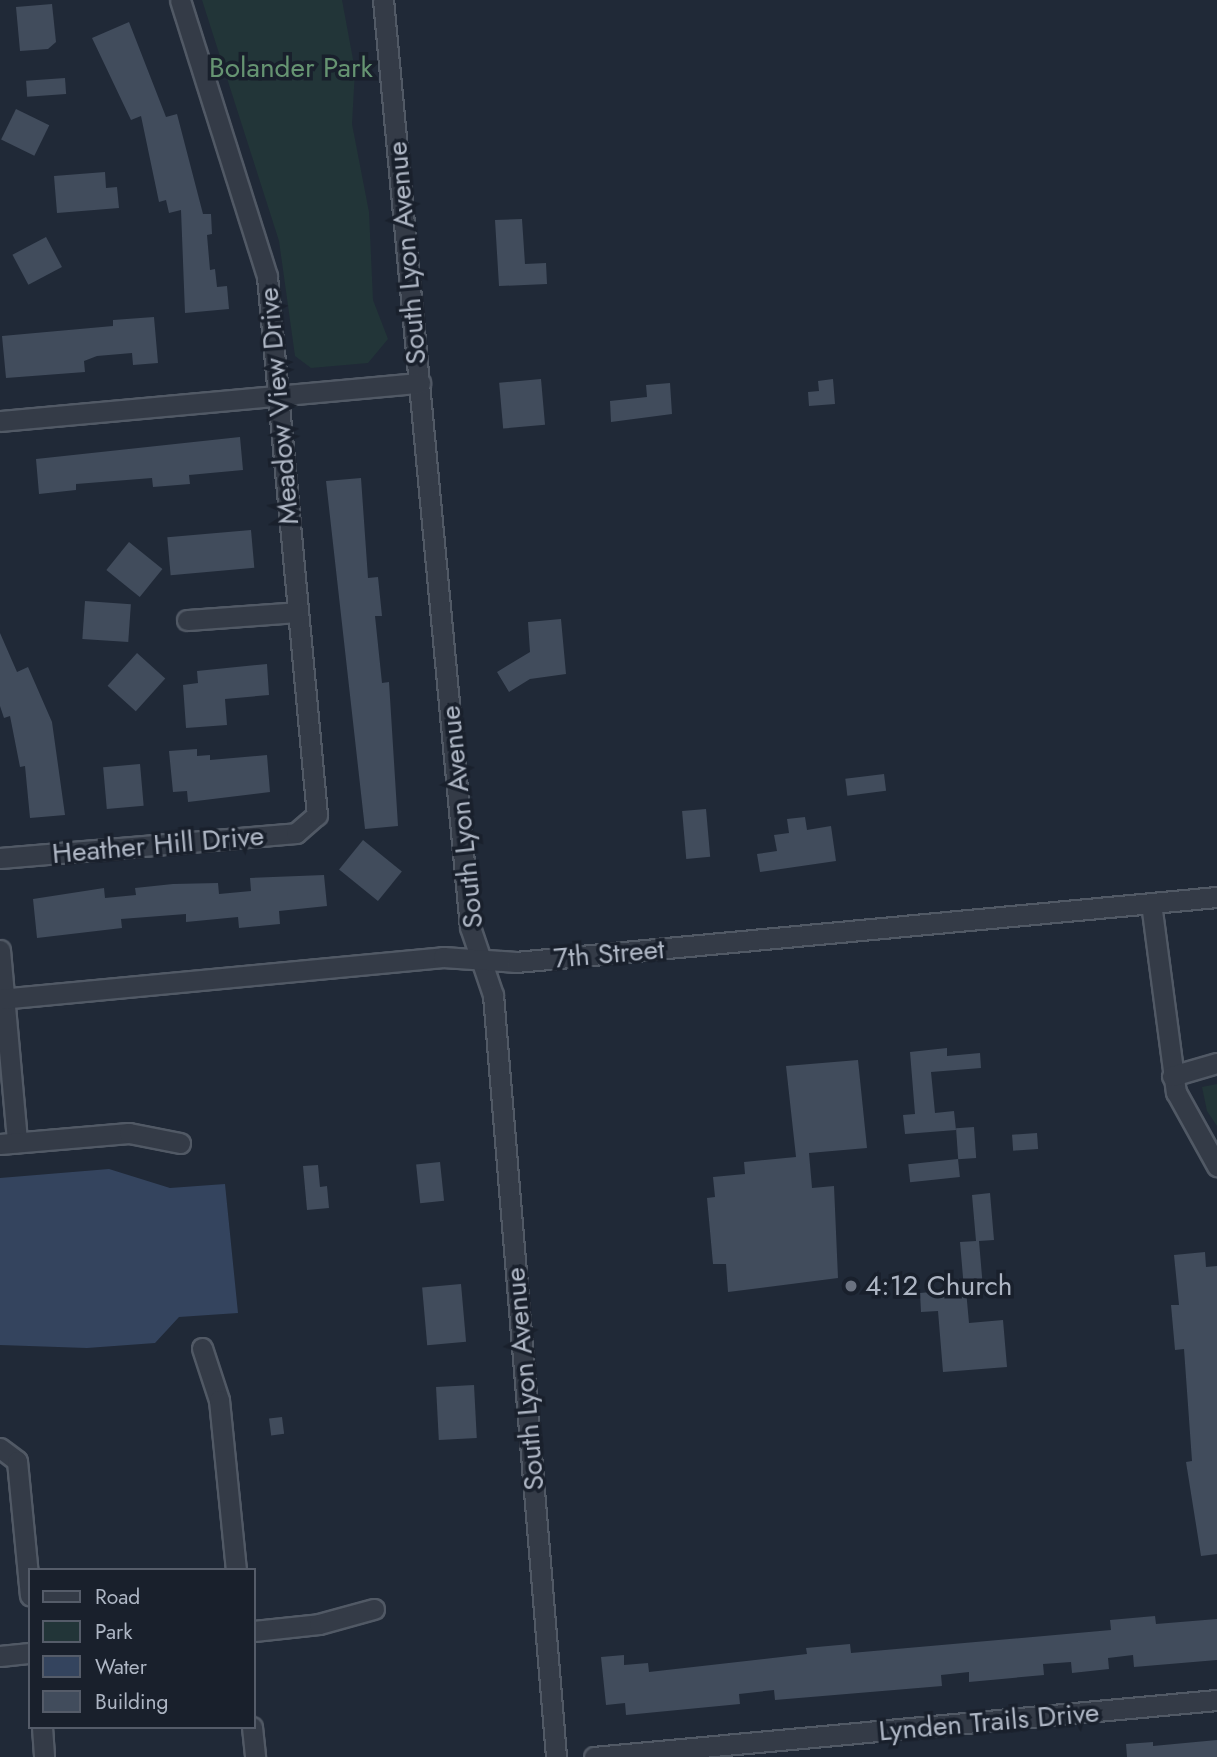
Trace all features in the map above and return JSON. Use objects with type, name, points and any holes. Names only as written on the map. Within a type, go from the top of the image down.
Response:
[{"type":"street","name":"Meadow View Drive","points":[[180,0],[267,276],[318,807],[312,822]]},
{"type":"street","name":"South Lyon Avenue","points":[[383,0],[470,927],[493,995],[498,1044],[556,1757]]},
{"type":"street","points":[[0,421],[420,383]]},
{"type":"street","points":[[187,620],[298,612]]},
{"type":"street","name":"Heather Hill Drive","points":[[0,858],[296,833],[312,822]]},
{"type":"street","name":"7th Street","points":[[2,999],[443,957],[516,962],[1217,897]]},
{"type":"street","points":[[1151,903],[1172,1076],[1188,1121],[1217,1166]]},
{"type":"street","points":[[0,950],[9,1143],[129,1133],[180,1143]]},
{"type":"street","points":[[1172,1076],[1217,1063]]},
{"type":"street","points":[[202,1349],[219,1399],[236,1568]]},
{"type":"street","points":[[0,1448],[17,1461],[28,1574]]},
{"type":"street","points":[[256,1631],[319,1624],[374,1609]]},
{"type":"street","points":[[0,1656],[28,1653]]},
{"type":"street","name":"Lynden Trails Drive","points":[[594,1757],[717,1752],[1217,1700]]},
{"type":"street","points":[[42,1729],[44,1757]]},
{"type":"street","points":[[252,1729],[255,1757]]},
{"type":"green space","name":"Bolander Park","points":[[202,0],[342,0],[355,70],[352,124],[369,212],[373,300],[388,339],[368,363],[311,368],[295,356],[279,241]]},
{"type":"green space","points":[[1217,1084],[1217,1126],[1207,1111],[1202,1087]]},
{"type":"water","points":[[109,1169],[170,1188],[225,1184],[238,1313],[179,1317],[155,1343],[87,1348],[0,1345],[0,1178]]},
{"type":"building","points":[[52,4],[56,42],[48,49],[20,51],[16,7]]},
{"type":"building","points":[[129,22],[166,117],[177,114],[203,214],[211,214],[212,234],[207,235],[210,270],[215,269],[217,287],[227,286],[229,309],[185,313],[181,210],[169,213],[166,200],[159,202],[141,116],[131,120],[92,38]]},
{"type":"building","points":[[65,78],[66,94],[27,97],[26,81]]},
{"type":"building","points":[[16,109],[49,125],[34,156],[1,140]]},
{"type":"building","points":[[105,172],[106,188],[117,187],[119,208],[57,213],[54,176]]},
{"type":"building","points":[[522,219],[525,264],[546,263],[547,284],[499,286],[495,220]]},
{"type":"building","points":[[46,237],[62,267],[28,285],[12,255]]},
{"type":"building","points":[[154,317],[158,363],[133,365],[132,353],[97,356],[84,361],[85,372],[6,378],[2,336],[113,326],[113,320]]},
{"type":"building","points":[[541,379],[545,425],[503,428],[499,383]]},
{"type":"building","points":[[833,379],[835,404],[809,406],[808,392],[819,391],[818,381]]},
{"type":"building","points":[[670,383],[672,414],[611,422],[610,401],[647,397],[646,385]]},
{"type":"building","points":[[240,437],[243,470],[189,475],[190,484],[153,487],[152,478],[76,484],[76,490],[39,494],[36,459]]},
{"type":"building","points":[[361,478],[368,578],[378,577],[382,616],[375,616],[382,683],[389,682],[398,826],[365,829],[326,481]]},
{"type":"building","points":[[251,530],[254,568],[171,575],[167,537]]},
{"type":"building","points":[[129,542],[162,569],[140,597],[106,570]]},
{"type":"building","points":[[85,601],[131,604],[128,642],[82,639]]},
{"type":"building","points":[[561,619],[566,674],[530,679],[509,692],[497,672],[530,652],[528,622]]},
{"type":"building","points":[[0,633],[17,672],[28,667],[52,722],[65,815],[30,818],[25,766],[20,767],[10,716],[4,718],[0,706]]},
{"type":"building","points":[[137,653],[165,678],[136,711],[108,686]]},
{"type":"building","points":[[267,664],[269,695],[225,699],[227,725],[186,728],[183,685],[198,683],[197,671]]},
{"type":"building","points":[[197,749],[197,756],[210,755],[210,760],[267,755],[270,792],[188,802],[187,791],[173,792],[169,751]]},
{"type":"building","points":[[140,764],[144,806],[107,809],[103,767]]},
{"type":"building","points":[[884,774],[886,791],[847,796],[845,779]]},
{"type":"building","points":[[706,809],[710,857],[686,859],[682,811]]},
{"type":"building","points":[[805,817],[807,830],[831,826],[836,861],[760,872],[757,854],[777,851],[774,835],[789,833],[787,819]]},
{"type":"building","points":[[363,840],[402,871],[378,901],[339,870]]},
{"type":"building","points":[[324,875],[327,906],[279,911],[280,924],[239,928],[238,917],[186,922],[186,914],[121,919],[122,928],[37,938],[33,899],[104,888],[105,898],[136,895],[135,888],[173,884],[218,883],[219,894],[251,891],[250,878]]},
{"type":"building","points":[[947,1048],[947,1056],[980,1053],[981,1068],[931,1072],[935,1113],[954,1111],[956,1130],[905,1134],[903,1115],[915,1114],[910,1052]]},
{"type":"building","points":[[858,1060],[867,1148],[809,1153],[812,1188],[834,1186],[838,1278],[728,1292],[726,1264],[713,1264],[707,1198],[715,1197],[713,1177],[745,1174],[744,1162],[796,1157],[786,1066]]},
{"type":"building","points":[[974,1127],[976,1158],[958,1159],[956,1128]]},
{"type":"building","points":[[1037,1133],[1038,1149],[1013,1151],[1012,1135]]},
{"type":"building","points":[[958,1159],[960,1177],[910,1182],[908,1164]]},
{"type":"building","points":[[440,1162],[444,1201],[420,1203],[416,1165]]},
{"type":"building","points":[[318,1165],[320,1187],[327,1186],[329,1208],[307,1210],[303,1166]]},
{"type":"building","points":[[990,1193],[994,1240],[979,1241],[983,1288],[966,1290],[969,1323],[1003,1320],[1007,1367],[943,1372],[938,1311],[921,1312],[920,1293],[964,1289],[960,1242],[976,1241],[972,1195]]},
{"type":"building","points":[[1205,1252],[1206,1267],[1217,1266],[1217,1554],[1201,1556],[1186,1462],[1192,1461],[1184,1349],[1175,1350],[1171,1305],[1179,1305],[1174,1255]]},
{"type":"building","points":[[461,1284],[466,1342],[427,1345],[422,1287]]},
{"type":"building","points":[[474,1385],[477,1438],[439,1440],[436,1387]]},
{"type":"building","points":[[282,1417],[284,1434],[271,1435],[269,1419]]},
{"type":"building","points":[[1155,1616],[1156,1624],[1217,1619],[1217,1660],[1134,1667],[1133,1655],[1108,1658],[1109,1669],[1072,1673],[1071,1662],[1043,1664],[1044,1675],[969,1682],[969,1672],[941,1675],[942,1686],[775,1700],[774,1690],[739,1694],[740,1704],[626,1715],[625,1703],[606,1705],[601,1657],[624,1655],[624,1665],[648,1663],[649,1672],[807,1654],[806,1648],[850,1644],[851,1653],[1111,1630],[1110,1620]]},
{"type":"building","points":[[1217,1740],[1217,1757],[1127,1757],[1126,1744],[1153,1742],[1153,1746]]},
{"type":"place","name":"4:12 Church","points":[[851,1286]]}]
